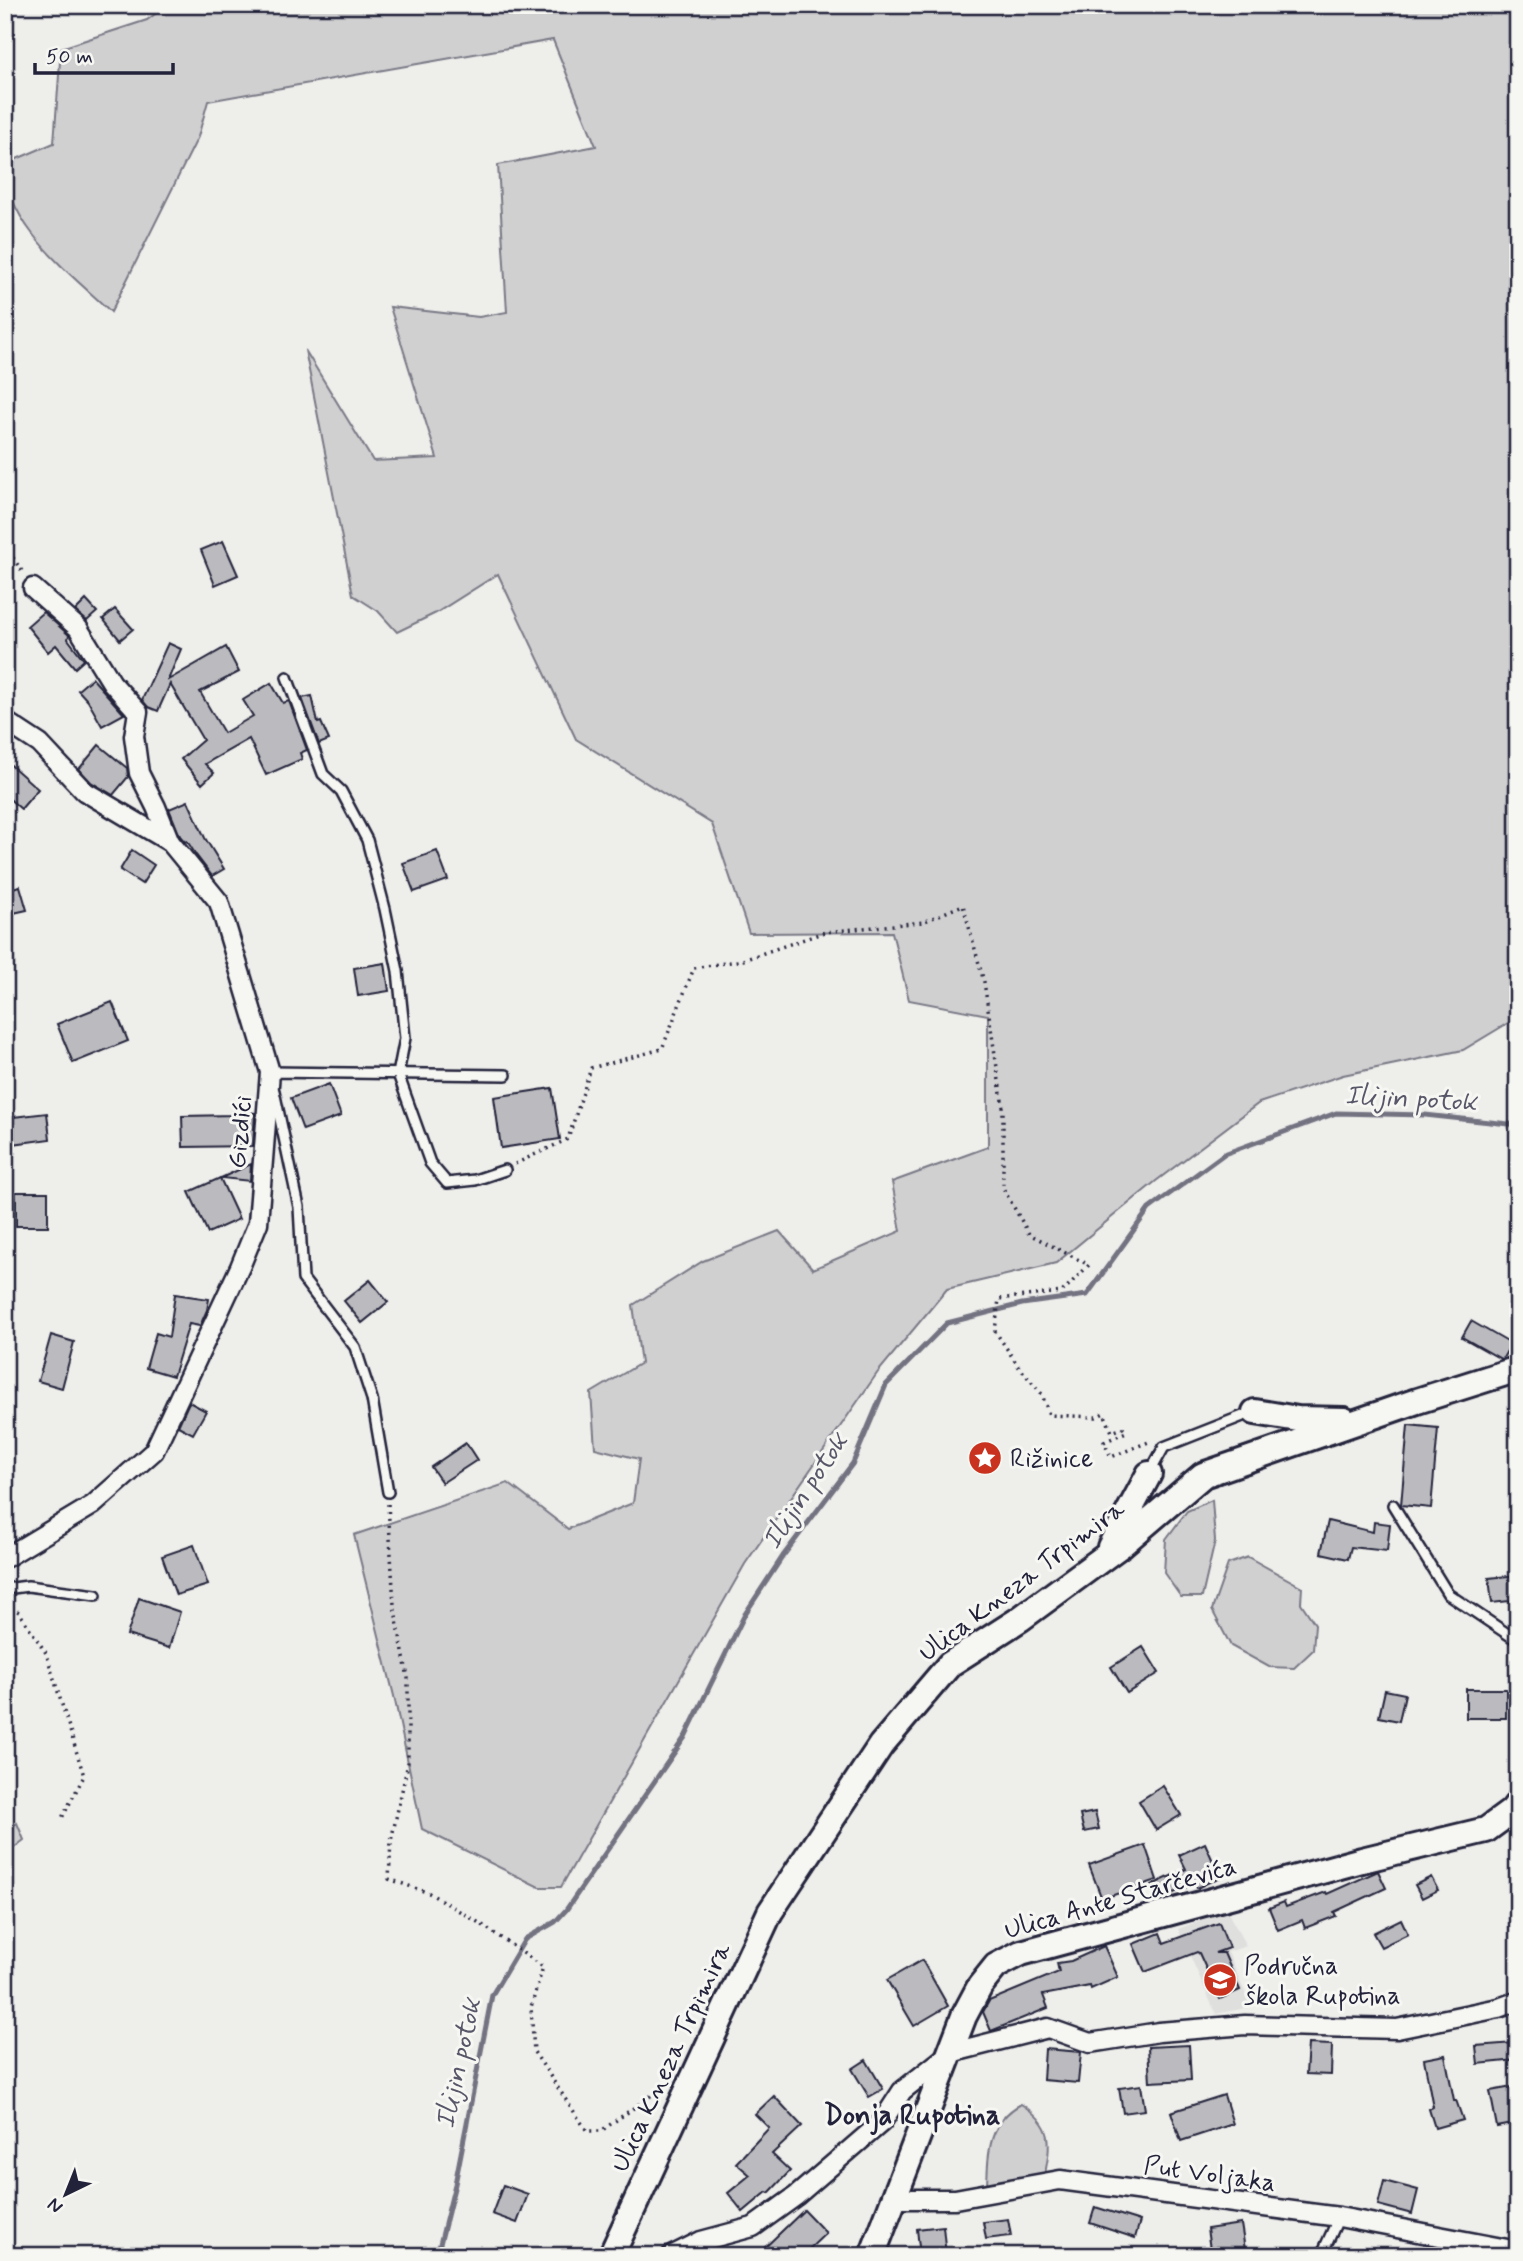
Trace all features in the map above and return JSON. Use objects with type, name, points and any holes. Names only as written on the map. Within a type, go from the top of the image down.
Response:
[{"type":"main road","name":"Ulica Kneza Trpimira","points":[[611,2256],[770,1912],[881,1745],[950,1664],[1020,1619],[1103,1558],[1203,1475],[1518,1369]]},
{"type":"main road","points":[[1255,1412],[1298,1419],[1362,1420]]},
{"type":"main road","points":[[1103,1558],[1149,1474]]},
{"type":"main road","name":"Ulica Ante Starčevića","points":[[872,2256],[964,2017],[980,1986],[996,1966],[1021,1953],[1362,1860],[1486,1830],[1512,1811],[1518,1803]]},
{"type":"street","points":[[33,588],[78,628],[112,683],[138,712],[134,736],[139,773],[170,842]]},
{"type":"street","name":"Gizdići","points":[[5,721],[40,744],[84,790],[170,842],[219,902],[270,1072],[258,1223],[153,1451],[93,1505],[5,1558]]},
{"type":"street","points":[[671,2256],[701,2241],[753,2227],[796,2196],[883,2122],[902,2091],[950,2053],[1048,2028],[1090,2043],[1159,2032],[1245,2025],[1396,2029],[1499,2008],[1518,2001]]},
{"type":"street","name":"Put Voljaka","points":[[894,2199],[956,2199],[1060,2180],[1339,2217],[1518,2250]]},
{"type":"lane","points":[[287,677],[323,774],[341,791],[367,840],[398,971],[405,1038],[398,1074],[430,1163],[447,1183],[475,1180],[505,1170]]},
{"type":"lane","points":[[388,1492],[372,1399],[355,1347],[303,1279],[299,1207],[270,1072],[506,1075]]},
{"type":"lane","points":[[1149,1474],[1164,1447],[1255,1412]]},
{"type":"lane","points":[[1393,1505],[1448,1594],[1518,1641]]},
{"type":"lane","points":[[5,1589],[29,1586],[96,1595]]},
{"type":"lane","points":[[1321,2256],[1339,2217]]},
{"type":"lane","points":[[1462,2239],[1488,2256]]},
{"type":"path","points":[[5,547],[33,588]]},
{"type":"path","points":[[505,1170],[568,1139],[591,1068],[662,1049],[694,968],[743,960],[825,932],[923,922],[963,905],[984,982],[1003,1107],[1003,1188],[1029,1234],[1089,1265],[1062,1292],[999,1299],[995,1331],[1018,1367],[1042,1394],[1049,1415],[1096,1417],[1104,1413],[1112,1432],[1123,1428],[1126,1432],[1104,1442],[1111,1457],[1160,1437],[1164,1447]]},
{"type":"path","points":[[388,1492],[394,1605],[408,1678],[408,1763],[391,1842],[388,1879],[429,1893],[481,1924],[543,1967],[531,2007],[534,2052],[587,2131],[601,2131],[668,2083]]},
{"type":"path","points":[[5,1604],[19,1612],[46,1653],[84,1776],[62,1818]]},
{"type":"shaded area","points":[[167,5],[1518,5],[1518,1017],[1463,1050],[1343,1075],[1259,1103],[1156,1181],[1056,1263],[947,1289],[878,1372],[745,1564],[561,1887],[539,1887],[422,1829],[394,1696],[354,1535],[508,1483],[568,1529],[633,1503],[639,1459],[595,1448],[591,1393],[641,1363],[633,1305],[703,1261],[779,1231],[813,1269],[901,1231],[892,1182],[988,1147],[988,1015],[909,1000],[892,932],[749,933],[712,824],[576,739],[498,574],[436,613],[397,632],[378,611],[353,595],[305,350],[373,461],[437,458],[390,307],[479,317],[507,312],[498,165],[596,146],[553,40],[208,101],[198,137],[111,312],[59,264],[28,227],[8,186],[5,164],[54,143],[61,48],[147,20]]},
{"type":"shaded area","points":[[1212,1500],[1215,1541],[1202,1597],[1181,1597],[1164,1573],[1166,1539],[1187,1511]]},
{"type":"shaded area","points":[[1248,1557],[1302,1587],[1301,1603],[1315,1624],[1313,1650],[1294,1668],[1269,1667],[1231,1646],[1212,1610],[1228,1564]]},
{"type":"shaded area","points":[[17,1823],[24,1840],[5,1855],[5,1832]]},
{"type":"shaded area","name":"Područna škola Rupotina","points":[[1227,1911],[1246,1946],[1228,1952],[1251,2007],[1216,2014],[1178,1929]]},
{"type":"shaded area","points":[[1021,2104],[1040,2120],[1048,2136],[1044,2179],[987,2187],[989,2151],[996,2129],[1010,2111]]},
{"type":"building","points":[[223,541],[238,575],[215,585],[201,550]]},
{"type":"building","points":[[86,600],[97,612],[87,621],[75,611]]},
{"type":"building","points":[[115,609],[133,629],[120,640],[103,619]]},
{"type":"building","points":[[43,612],[69,635],[68,639],[84,660],[75,668],[56,645],[48,652],[27,626]]},
{"type":"building","points":[[168,643],[181,649],[168,680],[226,647],[239,672],[200,692],[224,733],[253,716],[243,700],[271,683],[283,703],[289,701],[307,750],[300,753],[302,759],[266,775],[249,739],[205,764],[214,773],[202,784],[181,759],[203,740],[170,684],[158,711],[148,707],[142,700]]},
{"type":"building","points":[[92,678],[124,714],[102,726],[88,701],[78,690]]},
{"type":"building","points":[[312,696],[318,723],[321,722],[329,740],[319,744],[302,698]]},
{"type":"building","points":[[99,745],[127,768],[128,777],[113,795],[91,782],[79,769]]},
{"type":"building","points":[[5,760],[38,789],[21,809],[5,795]]},
{"type":"building","points":[[188,801],[205,838],[224,869],[212,876],[187,841],[180,836],[169,809]]},
{"type":"building","points":[[132,850],[154,865],[142,884],[120,870]]},
{"type":"building","points":[[437,851],[448,880],[414,892],[403,863]]},
{"type":"building","points":[[20,886],[27,910],[9,914],[5,890]]},
{"type":"building","points":[[385,963],[389,991],[358,996],[354,968]]},
{"type":"building","points":[[112,1002],[128,1041],[73,1063],[57,1024]]},
{"type":"building","points":[[329,1084],[341,1116],[303,1130],[291,1098]]},
{"type":"building","points":[[552,1088],[560,1139],[501,1148],[494,1097]]},
{"type":"building","points":[[234,1111],[255,1113],[253,1146],[183,1147],[182,1116],[234,1115]]},
{"type":"building","points":[[47,1113],[50,1139],[5,1145],[5,1118]]},
{"type":"building","points":[[251,1164],[250,1181],[221,1178]]},
{"type":"building","points":[[220,1178],[239,1219],[208,1233],[189,1192]]},
{"type":"building","points":[[16,1192],[48,1192],[48,1226],[16,1226]]},
{"type":"building","points":[[370,1280],[388,1302],[362,1323],[344,1301]]},
{"type":"building","points":[[175,1294],[209,1299],[200,1326],[189,1324],[173,1376],[146,1368],[156,1333],[169,1337]]},
{"type":"building","points":[[1471,1321],[1511,1344],[1503,1358],[1462,1337]]},
{"type":"building","points":[[51,1335],[74,1342],[62,1388],[38,1381]]},
{"type":"building","points":[[189,1402],[206,1411],[193,1434],[178,1426]]},
{"type":"building","points":[[1408,1425],[1438,1428],[1431,1508],[1401,1505]]},
{"type":"building","points":[[466,1443],[477,1460],[442,1483],[431,1467]]},
{"type":"building","points":[[1328,1521],[1373,1532],[1374,1522],[1390,1524],[1387,1551],[1351,1547],[1348,1559],[1321,1553]]},
{"type":"building","points":[[194,1545],[208,1585],[176,1595],[162,1556]]},
{"type":"building","points":[[1518,1575],[1518,1600],[1492,1603],[1489,1578]]},
{"type":"building","points":[[139,1598],[180,1612],[169,1648],[127,1635]]},
{"type":"building","points":[[1143,1647],[1159,1673],[1127,1693],[1111,1667]]},
{"type":"building","points":[[1466,1689],[1506,1689],[1506,1718],[1466,1718]]},
{"type":"building","points":[[1385,1690],[1405,1694],[1399,1721],[1379,1717]]},
{"type":"building","points":[[1163,1786],[1181,1815],[1156,1830],[1139,1801]]},
{"type":"building","points":[[1095,1812],[1099,1829],[1084,1832],[1080,1815]]},
{"type":"building","points":[[1205,1843],[1220,1877],[1197,1888],[1194,1884],[1158,1900],[1152,1885],[1186,1869],[1179,1855]]},
{"type":"building","points":[[1145,1845],[1157,1880],[1102,1899],[1089,1865]]},
{"type":"building","points":[[1378,1871],[1386,1888],[1334,1912],[1336,1916],[1305,1928],[1302,1920],[1278,1930],[1269,1908],[1284,1902],[1286,1907],[1326,1892],[1327,1894]]},
{"type":"building","points":[[1431,1877],[1438,1890],[1422,1898],[1415,1885]]},
{"type":"building","points":[[1401,1919],[1408,1934],[1381,1947],[1373,1933]]},
{"type":"building","points":[[1219,1923],[1229,1948],[1215,1953],[1224,1953],[1240,1990],[1220,1999],[1197,1952],[1145,1972],[1133,1944],[1160,1933],[1164,1943]]},
{"type":"building","points":[[1104,1946],[1118,1977],[1091,1989],[1090,1986],[1043,1995],[1048,2008],[991,2031],[983,2012],[989,2001],[1059,1972],[1057,1963],[1071,1961]]},
{"type":"building","points":[[922,1960],[948,2006],[914,2026],[887,1980]]},
{"type":"building","points":[[1514,2043],[1516,2060],[1478,2064],[1476,2046]]},
{"type":"building","points":[[1308,2044],[1332,2045],[1331,2075],[1306,2074]]},
{"type":"building","points":[[1189,2045],[1191,2080],[1150,2082],[1148,2047]]},
{"type":"building","points":[[1045,2049],[1081,2052],[1078,2083],[1043,2080]]},
{"type":"building","points":[[1445,2055],[1454,2100],[1463,2120],[1435,2128],[1429,2109],[1433,2107],[1424,2059]]},
{"type":"building","points":[[866,2060],[883,2089],[869,2097],[852,2069]]},
{"type":"building","points":[[1141,2085],[1145,2110],[1123,2113],[1119,2088]]},
{"type":"building","points":[[1518,2086],[1518,2123],[1497,2127],[1490,2091]]},
{"type":"building","points":[[1224,2095],[1233,2124],[1181,2141],[1171,2112]]},
{"type":"building","points":[[774,2096],[802,2126],[772,2154],[790,2171],[769,2193],[743,2212],[728,2193],[750,2175],[736,2163],[769,2128],[755,2114]]},
{"type":"building","points":[[1384,2181],[1418,2190],[1412,2214],[1378,2205]]},
{"type":"building","points":[[503,2185],[528,2194],[517,2223],[492,2214]]},
{"type":"building","points":[[1095,2207],[1140,2221],[1135,2238],[1090,2223]]},
{"type":"building","points":[[804,2210],[826,2233],[802,2256],[756,2256]]},
{"type":"building","points":[[1008,2219],[1011,2236],[986,2239],[983,2222]]},
{"type":"building","points":[[1241,2224],[1246,2256],[1211,2256],[1207,2229]]},
{"type":"building","points":[[943,2226],[946,2256],[920,2256],[917,2229]]},
{"type":"waterway","name":"Ilijin potok","points":[[437,2256],[455,2184],[492,1995],[525,1939],[555,1922],[566,1910],[685,1737],[745,1614],[783,1556],[853,1463],[886,1385],[947,1323],[1022,1304],[1087,1295],[1149,1209],[1224,1154],[1336,1113],[1425,1115],[1518,1125]]},
{"type":"place","name":"Rižinice","points":[[985,1458]]},
{"type":"place","name":"Područna škola Rupotina","points":[[1220,1980]]},
{"type":"district","name":"Donja Rupotina","points":[[912,2114]]}]
